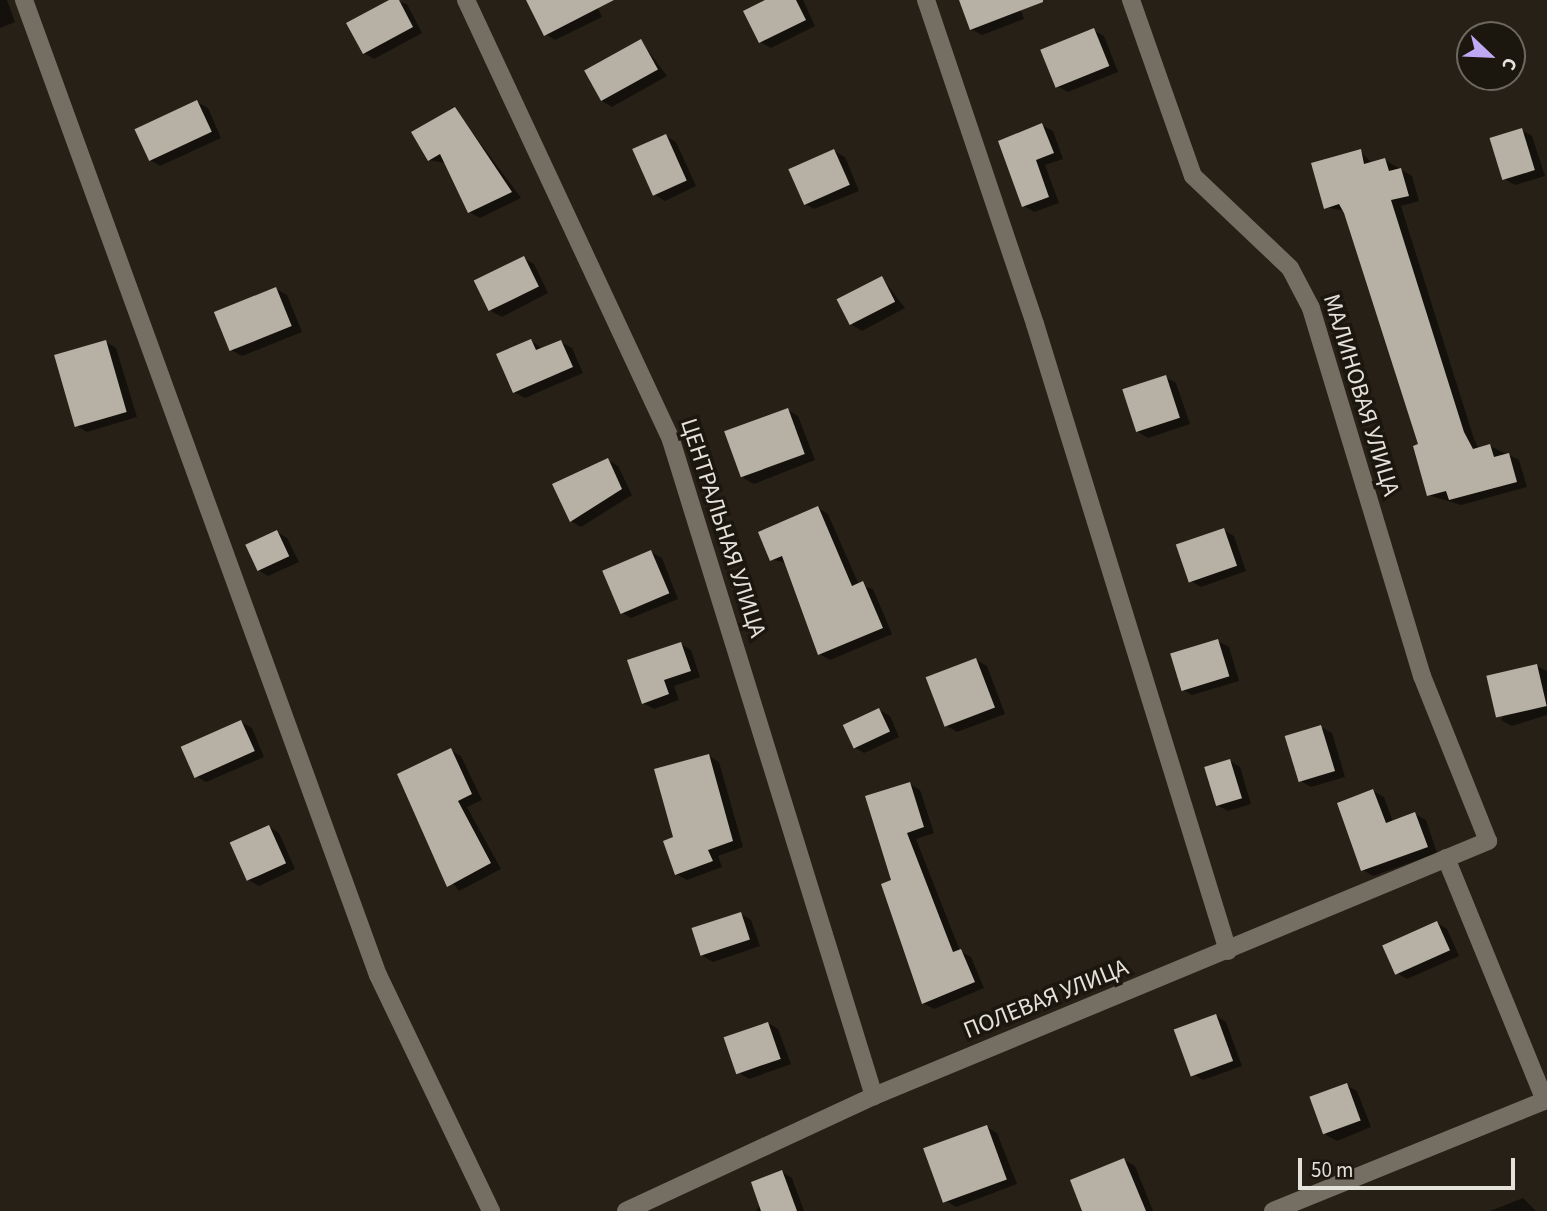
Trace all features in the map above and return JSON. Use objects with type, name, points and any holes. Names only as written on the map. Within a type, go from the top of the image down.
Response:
[{"type":"street","points":[[24,0],[377,975],[491,1211]]},
{"type":"street","name":"ЦЕНТРАЛЬНАЯ УЛИЦА","points":[[466,0],[671,440],[874,1096]]},
{"type":"street","points":[[926,0],[1035,324],[1228,951]]},
{"type":"street","name":"МАЛИНОВАЯ УЛИЦА","points":[[1131,0],[1193,176],[1290,268],[1311,308],[1419,664],[1488,841]]},
{"type":"street","name":"ПОЛЕВАЯ УЛИЦА","points":[[626,1211],[874,1096],[1488,841]]},
{"type":"street","points":[[1273,1211],[1546,1100],[1446,858]]},
{"type":"building","points":[[389,0],[399,0],[413,27],[363,54],[346,23]]},
{"type":"building","points":[[526,0],[614,0],[544,36]]},
{"type":"building","points":[[765,0],[796,0],[806,20],[759,43],[743,11]]},
{"type":"building","points":[[959,0],[1043,0],[1043,2],[970,30]]},
{"type":"building","points":[[1094,28],[1109,66],[1056,88],[1040,50]]},
{"type":"building","points":[[641,39],[658,70],[601,101],[584,71]]},
{"type":"building","points":[[197,100],[212,132],[149,161],[134,129]]},
{"type":"building","points":[[455,107],[512,192],[468,213],[440,154],[428,161],[411,132]]},
{"type":"building","points":[[1042,123],[1054,153],[1036,160],[1049,197],[1022,207],[998,141]]},
{"type":"building","points":[[1522,128],[1535,170],[1502,180],[1489,138]]},
{"type":"building","points":[[666,134],[687,181],[653,196],[632,149]]},
{"type":"building","points":[[834,149],[850,185],[804,205],[788,169]]},
{"type":"building","points":[[1361,149],[1364,164],[1385,158],[1389,171],[1401,168],[1409,196],[1391,200],[1464,432],[1473,449],[1490,444],[1494,457],[1509,453],[1517,482],[1449,500],[1446,491],[1427,496],[1413,446],[1418,444],[1344,213],[1339,204],[1324,209],[1311,163]]},
{"type":"building","points":[[524,256],[539,287],[489,311],[474,281]]},
{"type":"building","points":[[882,276],[895,302],[850,325],[837,299]]},
{"type":"building","points":[[276,287],[292,326],[230,351],[214,312]]},
{"type":"building","points":[[531,339],[536,350],[561,340],[573,367],[513,393],[496,354]]},
{"type":"building","points":[[106,340],[127,412],[75,427],[54,355]]},
{"type":"building","points":[[1166,375],[1180,418],[1136,432],[1122,389]]},
{"type":"building","points":[[788,408],[805,454],[741,477],[724,431]]},
{"type":"building","points":[[608,458],[622,489],[570,522],[552,484]]},
{"type":"building","points":[[818,506],[852,586],[863,581],[883,628],[818,655],[782,556],[770,561],[758,532]]},
{"type":"building","points":[[1224,528],[1237,566],[1189,582],[1176,545]]},
{"type":"building","points":[[277,530],[289,556],[258,571],[245,545]]},
{"type":"building","points":[[651,550],[669,593],[621,614],[602,571]]},
{"type":"building","points":[[1218,639],[1229,676],[1182,691],[1170,654]]},
{"type":"building","points":[[681,642],[691,671],[664,680],[669,694],[642,704],[627,660]]},
{"type":"building","points":[[976,658],[995,707],[945,727],[926,677]]},
{"type":"building","points":[[1537,664],[1547,706],[1496,718],[1486,676]]},
{"type":"building","points":[[879,708],[890,732],[854,748],[843,725]]},
{"type":"building","points":[[241,720],[255,751],[195,778],[181,747]]},
{"type":"building","points":[[1321,725],[1335,771],[1299,782],[1285,736]]},
{"type":"building","points":[[451,748],[472,794],[458,801],[491,863],[447,887],[397,774]]},
{"type":"building","points":[[709,754],[733,841],[708,850],[713,861],[675,875],[663,841],[673,837],[654,769]]},
{"type":"building","points":[[1230,759],[1242,798],[1216,806],[1204,767]]},
{"type":"building","points":[[910,782],[924,827],[907,833],[953,952],[961,949],[975,982],[922,1004],[881,884],[891,880],[865,796]]},
{"type":"building","points":[[1373,789],[1386,823],[1415,812],[1428,847],[1361,871],[1337,803]]},
{"type":"building","points":[[269,825],[286,863],[247,881],[230,842]]},
{"type":"building","points":[[741,912],[750,940],[701,956],[692,928]]},
{"type":"building","points":[[1437,921],[1450,950],[1395,975],[1382,945]]},
{"type":"building","points":[[1216,1014],[1233,1061],[1191,1076],[1174,1029]]},
{"type":"building","points":[[768,1022],[781,1059],[736,1074],[724,1037]]},
{"type":"building","points":[[1347,1083],[1361,1121],[1323,1134],[1309,1097]]},
{"type":"building","points":[[987,1125],[1007,1180],[943,1203],[923,1148]]},
{"type":"building","points":[[1124,1158],[1146,1211],[1082,1211],[1070,1180]]},
{"type":"building","points":[[782,1170],[797,1211],[761,1211],[751,1182]]}]
